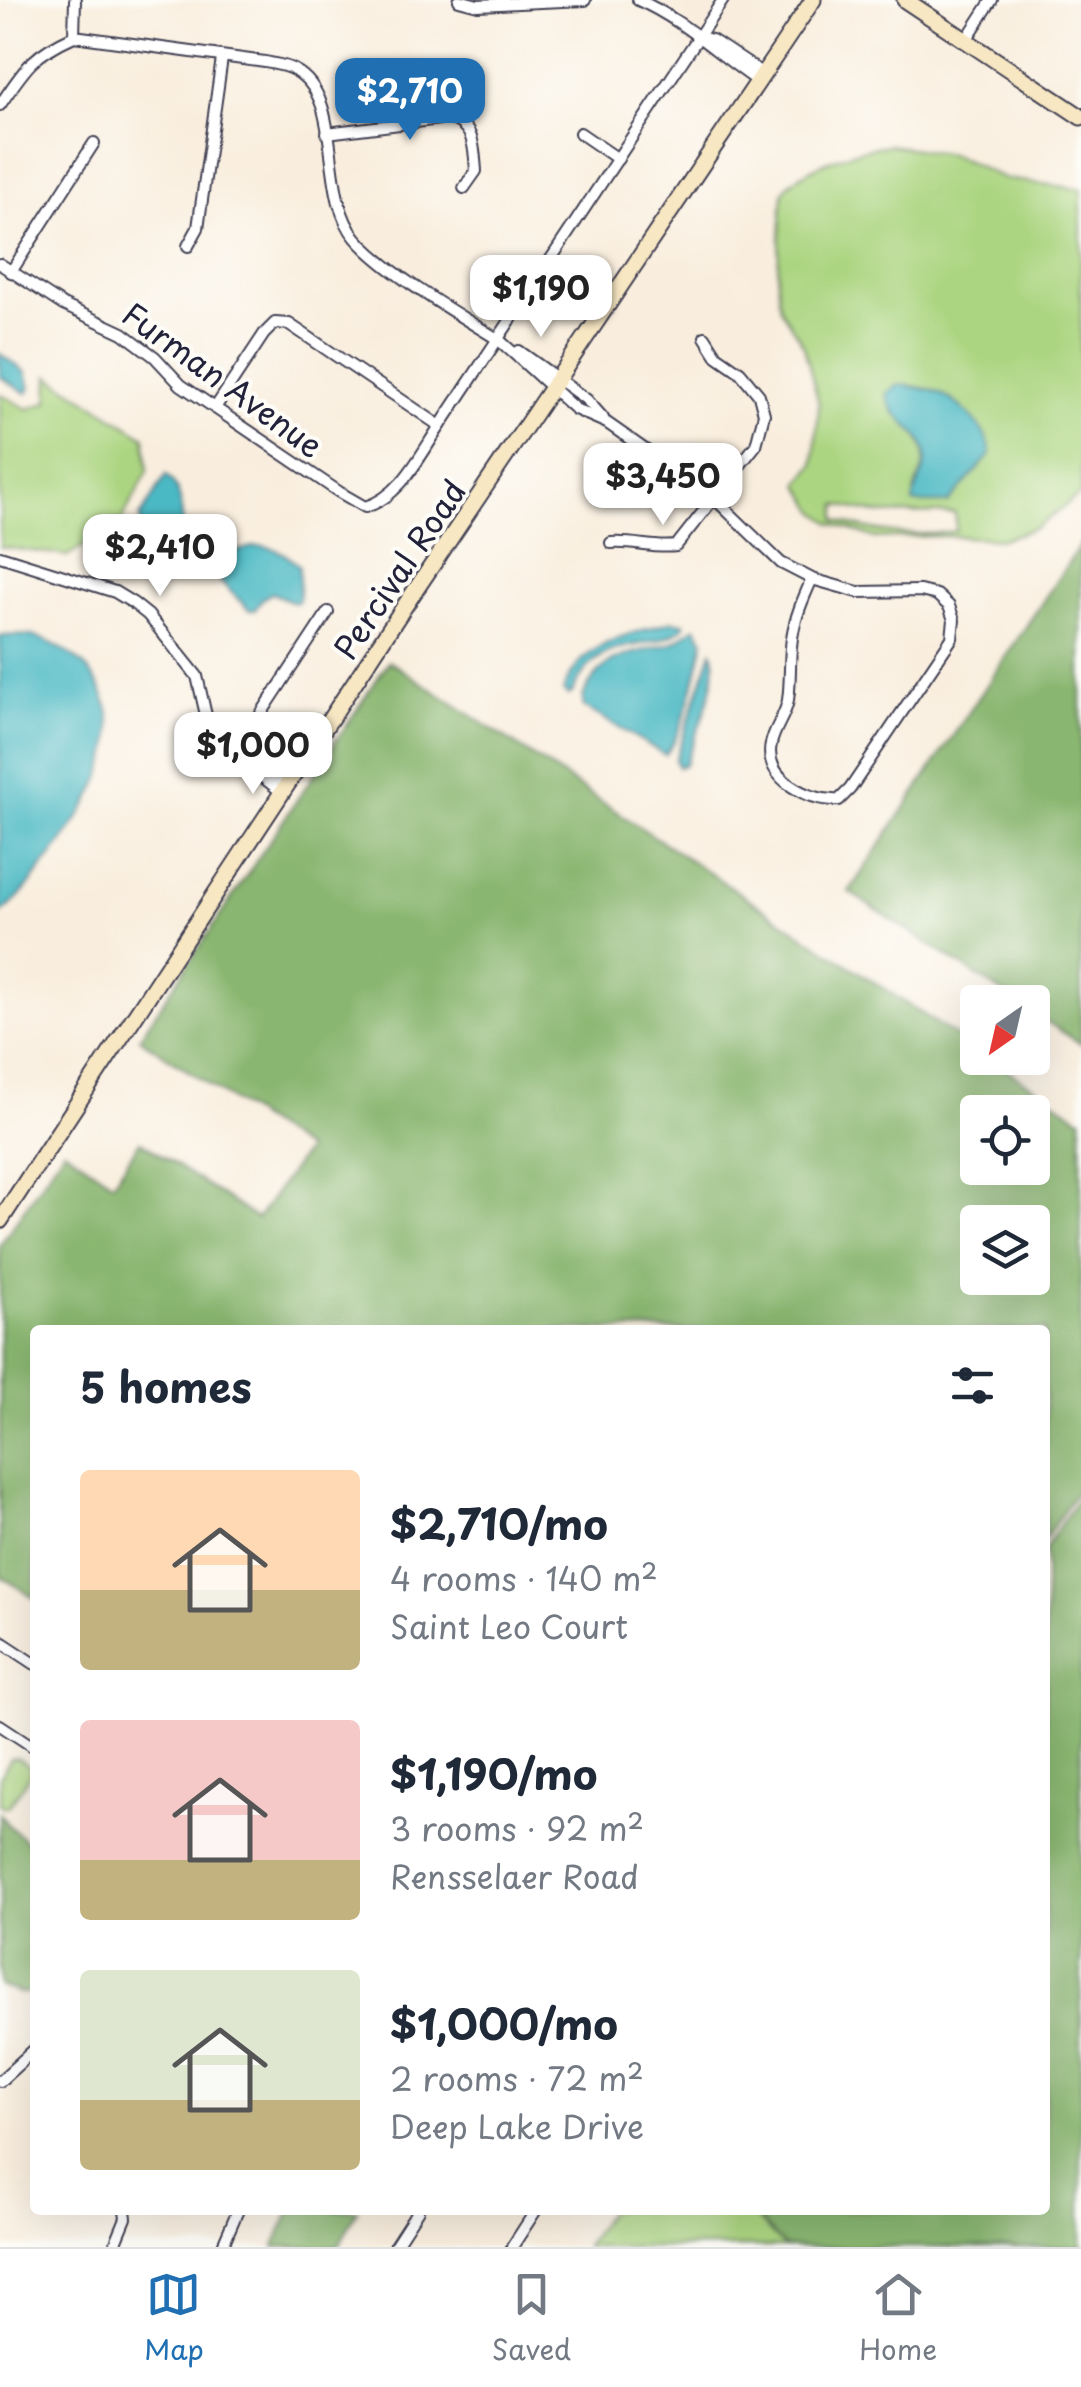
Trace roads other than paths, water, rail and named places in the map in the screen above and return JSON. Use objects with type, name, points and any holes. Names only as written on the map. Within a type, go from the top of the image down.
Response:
[{"type":"street","points":[[74,36],[75,0]]},
{"type":"street","points":[[459,0],[478,5],[585,0]]},
{"type":"street","points":[[638,0],[699,37],[712,40],[761,77]]},
{"type":"street","points":[[215,408],[275,322],[289,324],[440,426],[723,0]]},
{"type":"street","name":"Percival Road","points":[[0,1221],[404,607],[812,0]]},
{"type":"street","points":[[905,0],[1081,117]]},
{"type":"street","points":[[966,40],[992,0]]},
{"type":"street","points":[[0,106],[28,63],[74,36],[294,69],[309,82],[321,101],[340,211],[354,236],[379,260],[498,339],[557,384],[575,408],[607,423],[714,498],[781,562],[812,579],[858,592],[920,591],[937,595],[950,606],[954,620],[952,638],[850,789],[839,800],[822,802],[784,779],[772,766],[770,750],[788,705],[796,613],[812,579]]},
{"type":"street","points":[[188,246],[198,228],[222,58]]},
{"type":"street","points":[[327,133],[448,118],[460,121],[474,138],[476,171],[464,188]]},
{"type":"street","points":[[580,133],[618,159]]},
{"type":"street","points":[[11,272],[94,143]]},
{"type":"street","name":"Furman Avenue","points":[[0,264],[63,306],[123,334],[155,357],[181,385],[365,507],[382,502],[397,488],[440,426]]},
{"type":"street","points":[[610,543],[631,541],[655,549],[676,546],[756,445],[764,414],[759,395],[740,372],[717,356],[705,337]]},
{"type":"street","points":[[0,556],[115,592],[148,616],[198,676],[212,737],[286,789]]},
{"type":"street","points":[[234,755],[328,612]]},
{"type":"street","points":[[0,1641],[30,1661]]},
{"type":"street","points":[[0,1725],[30,1745]]},
{"type":"street","points":[[0,2081],[30,2054]]},
{"type":"street","points":[[114,2247],[126,2215]]},
{"type":"street","points":[[222,2247],[236,2215]]},
{"type":"street","points":[[394,2247],[415,2215]]},
{"type":"street","points":[[512,2247],[533,2215]]},
{"type":"water","points":[[0,354],[26,372],[30,388],[27,393],[0,377]]},
{"type":"water","points":[[906,385],[931,390],[951,400],[978,424],[989,444],[991,454],[948,503],[913,503],[925,467],[924,446],[894,410],[887,393]]},
{"type":"water","points":[[166,475],[179,494],[185,534],[197,551],[217,557],[256,546],[279,551],[299,565],[299,601],[295,603],[272,593],[255,610],[249,610],[201,562],[141,526],[140,517]]},
{"type":"water","points":[[673,621],[685,626],[655,641],[610,652],[584,673],[572,693],[563,691],[571,674],[594,650],[623,636]]},
{"type":"water","points":[[696,627],[704,640],[698,667],[684,717],[665,755],[584,707],[586,691],[605,666],[674,642]]},
{"type":"water","points":[[0,636],[38,638],[78,660],[104,695],[110,744],[104,768],[81,814],[21,895],[0,914]]},
{"type":"water","points":[[712,651],[714,675],[706,706],[685,764],[678,767],[675,760]]}]
